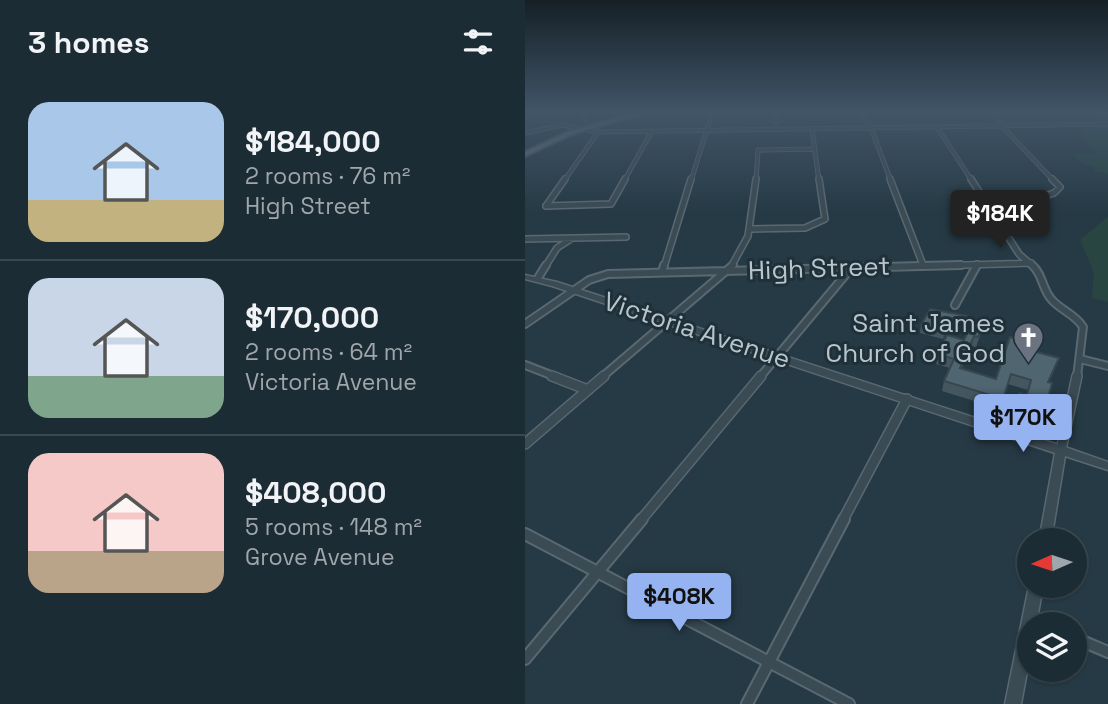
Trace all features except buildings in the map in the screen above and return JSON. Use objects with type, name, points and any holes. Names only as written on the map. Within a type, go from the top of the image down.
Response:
[{"type":"street","points":[[588,146],[546,206],[611,204],[644,146]]},
{"type":"street","points":[[662,272],[702,146]]},
{"type":"street","points":[[751,229],[805,228],[825,219],[814,146]]},
{"type":"street","points":[[878,146],[923,265]]},
{"type":"street","points":[[949,146],[1019,254],[1039,271],[1053,303],[1081,324],[1084,338],[1047,528]]},
{"type":"street","points":[[984,200],[1033,198],[1049,195],[1060,187],[1021,146]]},
{"type":"street","points":[[525,444],[727,271],[747,247],[758,150],[814,149]]},
{"type":"street","points":[[525,240],[626,237]]},
{"type":"street","points":[[538,278],[557,248],[572,238]]},
{"type":"street","name":"High Street","points":[[574,290],[589,280],[608,274],[1031,263]]},
{"type":"street","points":[[955,305],[977,264]]},
{"type":"street","points":[[525,659],[780,357],[852,267]]},
{"type":"street","name":"Victoria Avenue","points":[[525,277],[538,278],[1108,466]]},
{"type":"street","points":[[525,324],[574,290]]},
{"type":"street","points":[[1080,359],[1108,366]]},
{"type":"street","points":[[525,365],[588,390]]},
{"type":"street","points":[[747,704],[907,399]]},
{"type":"street","points":[[525,534],[849,704]]},
{"type":"street","points":[[1087,643],[1108,652]]},
{"type":"street","points":[[1013,704],[1018,682]]},
{"type":"green space","points":[[1090,146],[1108,146],[1108,173],[1095,172],[1094,167],[1080,162],[1072,154],[1098,154]]},
{"type":"green space","points":[[1108,217],[1108,302],[1092,298],[1094,273],[1080,240]]},
{"type":"place","name":"Saint James Church of God","points":[[1028,365]]}]
